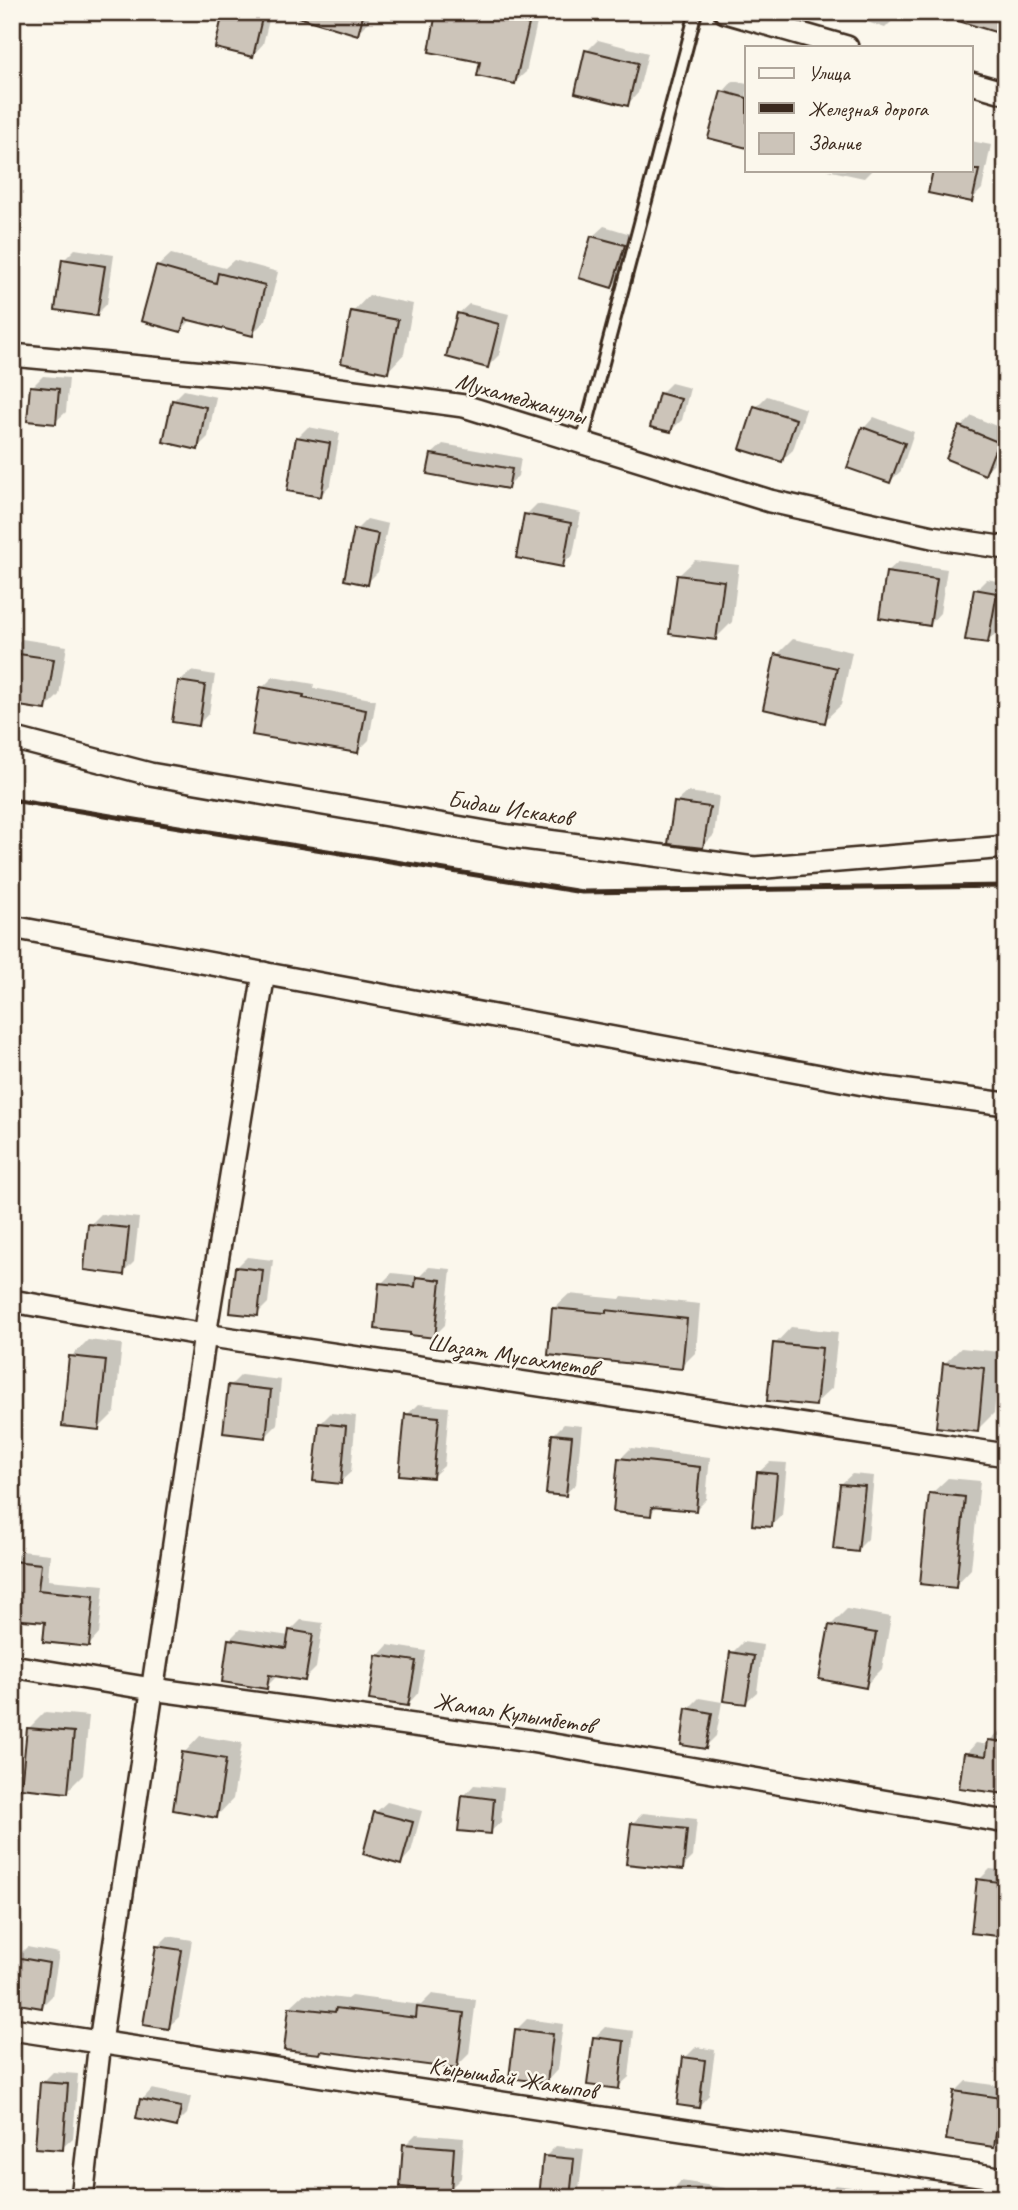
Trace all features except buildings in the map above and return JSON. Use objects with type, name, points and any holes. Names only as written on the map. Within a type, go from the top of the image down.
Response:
[{"type":"street","points":[[725,12],[844,46]]},
{"type":"street","points":[[972,83],[1006,93]]},
{"type":"street","name":"Мухамеджанулы","points":[[12,355],[258,378],[464,406],[770,501],[932,537],[1006,548]]},
{"type":"street","name":"Бидаш Искаков","points":[[12,738],[150,774],[509,836],[754,868],[1006,846]]},
{"type":"street","points":[[12,926],[885,1088],[1006,1104]]},
{"type":"street","points":[[82,2198],[100,2042],[152,1689],[205,1335],[264,973]]},
{"type":"street","name":"Шазат Мусахметов","points":[[12,1301],[205,1335],[1006,1455]]},
{"type":"street","name":"Жамал Кулымбетов","points":[[12,1666],[152,1689],[530,1741],[1006,1822]]},
{"type":"street","name":"Кырышбай Жакыпов","points":[[12,2029],[1006,2179]]},
{"type":"lane","points":[[582,442],[696,12]]},
{"type":"railway","points":[[12,800],[582,892],[1006,886]]}]
